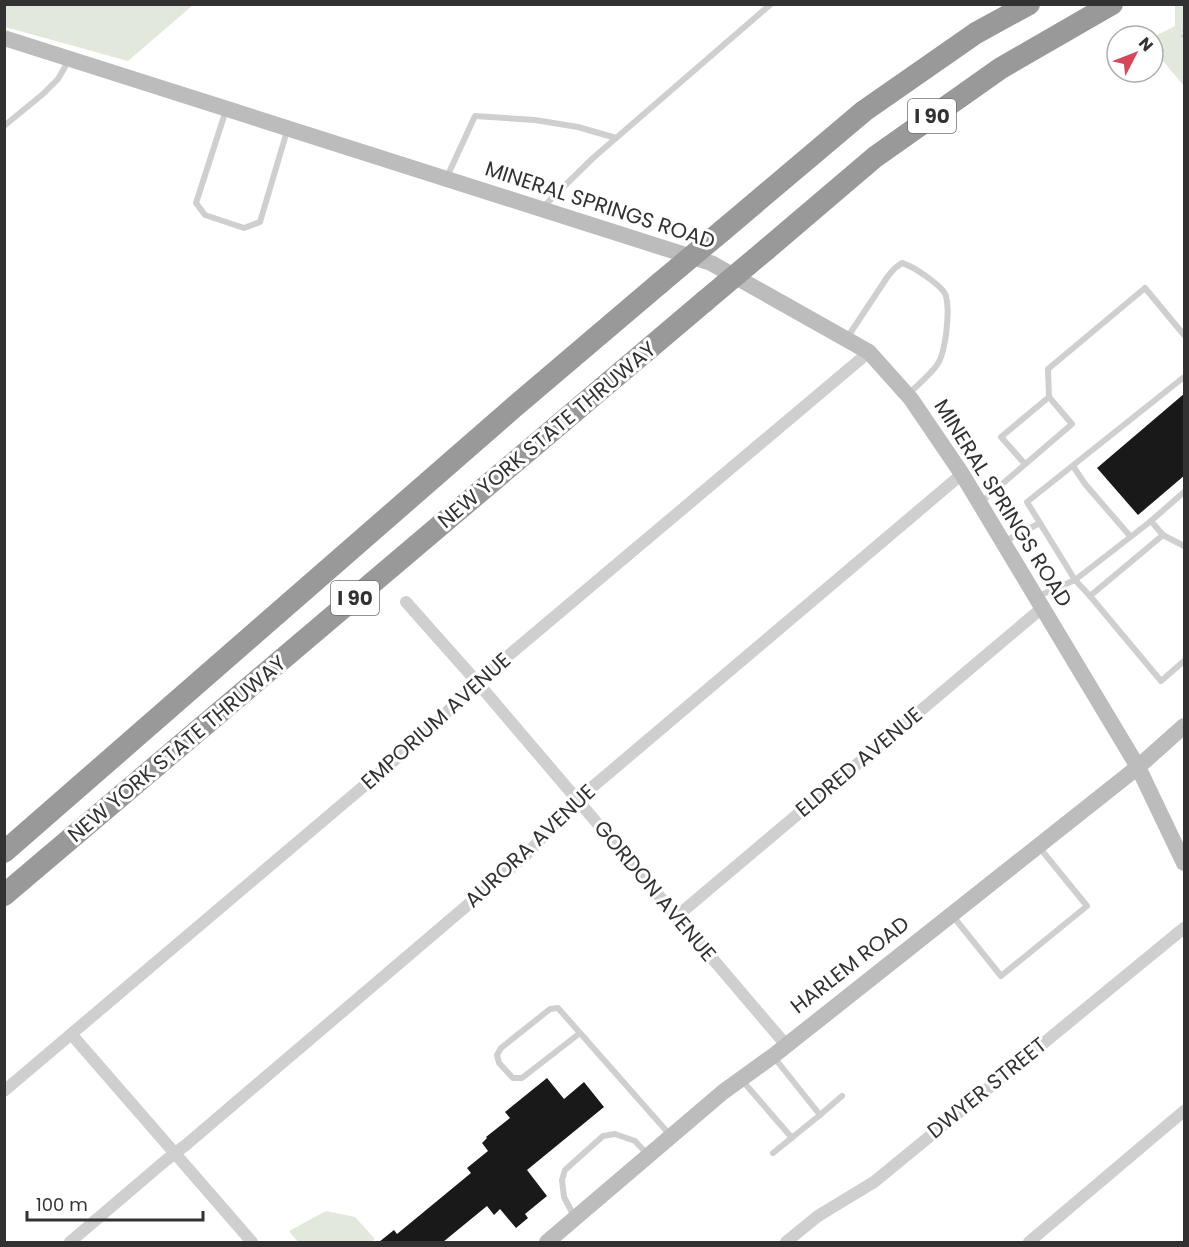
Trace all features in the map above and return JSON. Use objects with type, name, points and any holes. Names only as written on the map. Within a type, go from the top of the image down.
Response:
[{"type":"highway","name":"NEW YORK STATE THRUWAY","points":[[4,852],[504,415],[864,111],[976,33],[1029,4]]},
{"type":"highway","name":"NEW YORK STATE THRUWAY","points":[[4,895],[875,157],[991,74],[1112,4]]},
{"type":"street","name":"MINERAL SPRINGS ROAD","points":[[4,38],[711,263],[870,352],[908,395],[962,474],[1138,767],[1185,863]]},
{"type":"street","name":"EMPORIUM AVENUE","points":[[4,1091],[423,736],[477,682],[870,352]]},
{"type":"street","name":"AURORA AVENUE","points":[[70,1242],[524,857],[577,800],[962,474]]},
{"type":"street","name":"GORDON AVENUE","points":[[406,602],[477,682],[676,917],[779,1051]]},
{"type":"street","name":"ELDRED AVENUE","points":[[676,917],[1039,602]]},
{"type":"street","name":"HARLEM ROAD","points":[[546,1242],[723,1092],[779,1051],[1138,767],[1185,726]]},
{"type":"street","name":"DWYER STREET","points":[[786,1242],[818,1216],[874,1182],[1185,928]]},
{"type":"street","points":[[72,1035],[252,1242]]},
{"type":"street","points":[[1029,1242],[1185,1111]]},
{"type":"lane","points":[[541,210],[616,138],[771,4]]},
{"type":"lane","points":[[4,126],[44,94],[58,79],[70,59]]},
{"type":"lane","points":[[226,109],[196,203],[206,215],[234,225],[244,228],[260,222],[288,129]]},
{"type":"lane","points":[[446,179],[475,116],[535,120],[578,127],[616,138]]},
{"type":"lane","points":[[847,339],[888,276],[902,263],[910,265],[942,290],[946,297],[947,308],[946,344],[938,364],[908,395]]},
{"type":"lane","points":[[980,504],[1072,424],[1049,397],[1048,369],[1145,288],[1185,335]]},
{"type":"lane","points":[[1185,377],[1027,501],[1075,580],[1161,681],[1185,661]]},
{"type":"lane","points":[[1025,464],[1001,437],[1049,397]]},
{"type":"lane","points":[[1073,466],[1085,484],[1130,536]]},
{"type":"lane","points":[[1039,602],[1075,580],[1185,492]]},
{"type":"lane","points":[[1150,520],[1163,535],[1185,546]]},
{"type":"lane","points":[[1003,543],[1040,524]]},
{"type":"lane","points":[[1090,596],[1163,535]]},
{"type":"lane","points":[[951,915],[1001,976],[1087,906],[1038,846]]},
{"type":"lane","points":[[580,1033],[522,1078],[513,1078],[499,1063],[497,1055],[501,1048],[550,1009],[558,1008],[671,1136]]},
{"type":"lane","points":[[779,1051],[820,1115]]},
{"type":"lane","points":[[741,1079],[792,1138]]},
{"type":"lane","points":[[773,1153],[842,1096]]},
{"type":"lane","points":[[575,1218],[564,1197],[562,1180],[565,1170],[603,1136],[615,1134],[635,1141],[648,1156]]},
{"type":"path","points":[[1185,29],[1182,35],[1185,40]]},
{"type":"shaded area","points":[[4,5],[193,5],[128,61],[5,27]]},
{"type":"shaded area","points":[[1175,5],[1184,5],[1184,86],[1165,63],[1165,31],[1175,26]]},
{"type":"shaded area","points":[[326,1211],[355,1217],[375,1239],[371,1242],[298,1242],[289,1231]]},
{"type":"building","points":[[1185,393],[1185,475],[1138,515],[1097,468]]},
{"type":"building","points":[[547,1078],[564,1099],[584,1082],[604,1107],[527,1170],[547,1196],[525,1214],[528,1218],[516,1228],[500,1209],[494,1215],[487,1206],[443,1242],[379,1242],[394,1230],[397,1234],[471,1173],[467,1168],[488,1151],[482,1143],[486,1137],[510,1118],[505,1112]]}]
